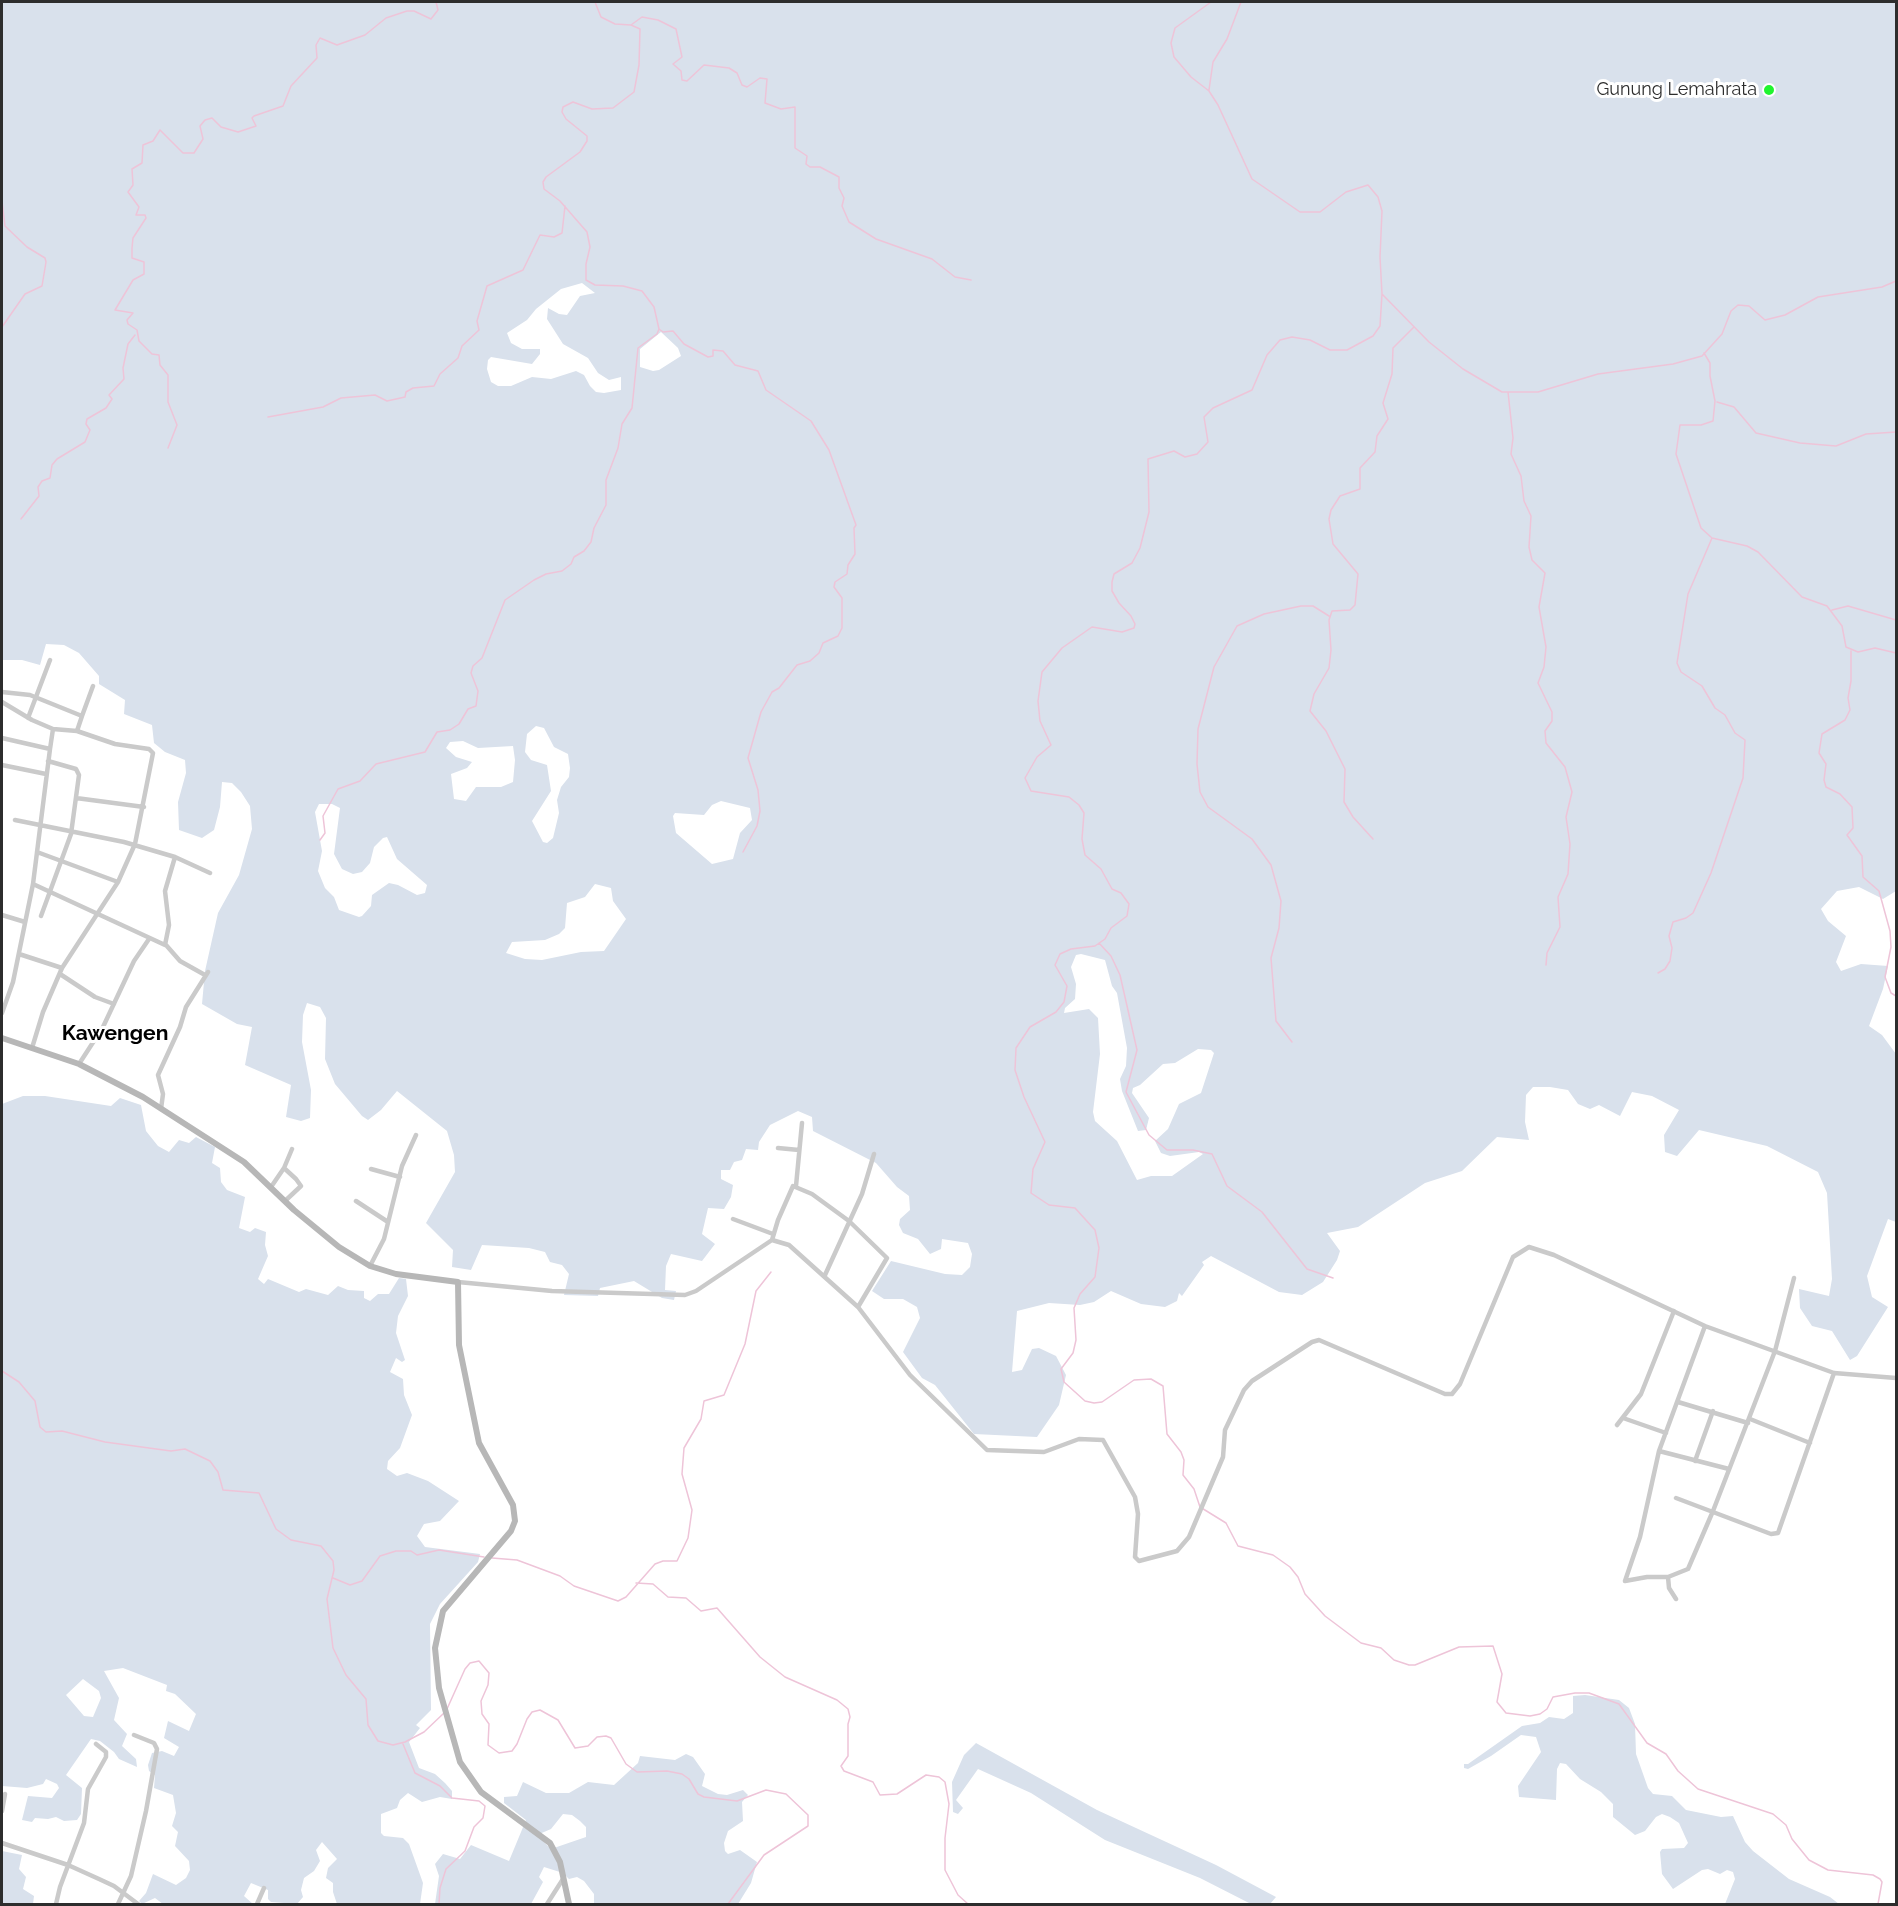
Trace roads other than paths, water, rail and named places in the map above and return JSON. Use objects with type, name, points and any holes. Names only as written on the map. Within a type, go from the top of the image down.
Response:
[{"type":"main road","points":[[2,1038],[79,1064],[143,1097],[219,1145],[271,1186],[285,1201],[339,1247],[370,1266],[396,1274],[458,1282],[459,1345],[479,1443],[515,1511],[512,1531],[443,1611],[438,1625],[435,1648],[442,1701],[458,1756],[476,1785],[491,1800],[550,1843],[560,1862],[569,1905]]},
{"type":"street","points":[[28,718],[50,660]]},
{"type":"street","points":[[77,731],[93,686]]},
{"type":"street","points":[[2,692],[37,698],[82,716]]},
{"type":"street","points":[[2,702],[28,718],[53,729],[77,731],[111,743],[152,750],[144,807],[135,845],[118,882],[62,968],[32,1048]]},
{"type":"street","points":[[2,1013],[13,982],[33,884],[53,729]]},
{"type":"street","points":[[2,738],[50,749]]},
{"type":"street","points":[[41,916],[71,834],[78,770],[48,760]]},
{"type":"street","points":[[2,765],[46,774]]},
{"type":"street","points":[[76,798],[144,807]]},
{"type":"street","points":[[15,820],[71,834],[135,845],[175,857],[210,873]]},
{"type":"street","points":[[37,852],[118,882]]},
{"type":"street","points":[[166,945],[169,925],[165,891],[175,857]]},
{"type":"street","points":[[33,884],[166,945],[180,961],[207,974],[186,1006],[180,1027],[158,1075],[163,1094],[161,1109]]},
{"type":"street","points":[[2,915],[25,922]]},
{"type":"street","points":[[79,1064],[114,1004],[134,961],[149,939]]},
{"type":"street","points":[[18,954],[45,960],[62,968]]},
{"type":"street","points":[[60,974],[95,997],[114,1004]]},
{"type":"street","points":[[796,1186],[802,1123]]},
{"type":"street","points":[[370,1266],[384,1239],[400,1177],[416,1135]]},
{"type":"street","points":[[778,1148],[799,1150]]},
{"type":"street","points":[[271,1186],[284,1168],[292,1149]]},
{"type":"street","points":[[825,1275],[869,1177],[874,1154]]},
{"type":"street","points":[[284,1168],[301,1186],[285,1201]]},
{"type":"street","points":[[371,1169],[400,1177]]},
{"type":"street","points":[[796,1186],[849,1221],[887,1258],[858,1307]]},
{"type":"street","points":[[458,1282],[552,1291],[685,1295],[696,1291],[772,1238],[791,1188],[796,1186]]},
{"type":"street","points":[[356,1202],[388,1222]]},
{"type":"street","points":[[733,1220],[795,1248],[825,1275],[858,1307],[910,1375],[990,1452],[1044,1452],[1078,1439],[1103,1440],[1135,1497],[1138,1514],[1135,1557],[1137,1561],[1177,1551],[1189,1537],[1223,1457],[1225,1430],[1244,1390],[1252,1381],[1312,1342],[1322,1341],[1445,1394],[1456,1391],[1513,1257],[1523,1248],[1534,1247],[1554,1255],[1705,1326],[1834,1373],[1896,1378]]},
{"type":"street","points":[[1705,1326],[1659,1451],[1640,1537],[1625,1581],[1647,1577],[1668,1577],[1688,1569],[1775,1351],[1794,1278]]},
{"type":"street","points":[[1617,1425],[1641,1394],[1674,1311]]},
{"type":"street","points":[[1676,1497],[1776,1534],[1834,1373]]},
{"type":"street","points":[[1678,1402],[1749,1421],[1810,1443]]},
{"type":"street","points":[[1695,1461],[1713,1411]]},
{"type":"street","points":[[1623,1418],[1666,1433]]},
{"type":"street","points":[[1659,1451],[1729,1469]]},
{"type":"street","points":[[1668,1577],[1669,1588],[1676,1599]]},
{"type":"street","points":[[118,1905],[131,1876],[157,1749],[154,1743],[134,1735]]},
{"type":"street","points":[[56,1905],[84,1823],[88,1789],[107,1755],[96,1744]]},
{"type":"street","points":[[2,1811],[5,1794]]},
{"type":"street","points":[[2,1843],[68,1865],[124,1893],[138,1905]]},
{"type":"street","points":[[547,1905],[564,1879]]},
{"type":"street","points":[[257,1905],[264,1888]]},
{"type":"waterway","points":[[168,448],[177,425],[168,402],[168,375],[160,365],[159,355],[152,354],[139,341],[137,330],[128,324],[127,320],[133,313],[115,310],[133,280],[144,274],[144,262],[132,258],[132,248],[133,238],[146,218],[145,215],[136,215],[139,207],[128,192],[133,185],[132,169],[142,163],[143,145],[153,141],[160,130],[183,153],[194,153],[203,139],[200,126],[205,120],[212,118],[221,127],[238,132],[256,126],[252,118],[254,116],[283,106],[291,86],[317,58],[316,45],[320,38],[337,45],[365,35],[386,18],[407,11],[414,11],[431,19],[438,10],[436,2]]},
{"type":"waterway","points":[[320,840],[325,833],[323,816],[338,789],[360,781],[376,764],[425,752],[437,732],[450,730],[459,724],[468,709],[476,706],[478,691],[471,673],[473,666],[482,658],[505,600],[534,580],[546,574],[562,571],[571,564],[574,557],[584,551],[591,542],[594,528],[606,505],[606,480],[618,448],[622,424],[632,408],[638,348],[657,334],[659,329],[654,307],[642,291],[623,286],[595,285],[586,280],[586,264],[590,247],[587,232],[560,201],[544,189],[543,182],[546,177],[580,152],[587,141],[587,136],[566,119],[562,112],[563,107],[573,102],[592,109],[613,108],[634,92],[639,65],[640,29],[631,25],[615,24],[601,17],[595,2]]},
{"type":"waterway","points":[[1211,2],[1175,28],[1171,43],[1174,57],[1191,77],[1209,91],[1218,105],[1252,179],[1300,212],[1320,212],[1346,192],[1368,185],[1378,197],[1382,211],[1380,257],[1382,294],[1429,342],[1463,369],[1502,392],[1538,392],[1598,374],[1673,364],[1702,356],[1722,334],[1731,311],[1738,305],[1749,306],[1765,320],[1785,315],[1818,297],[1882,287],[1896,281]]},
{"type":"waterway","points":[[1209,90],[1213,62],[1227,39],[1241,2]]},
{"type":"waterway","points":[[631,25],[642,17],[658,20],[676,29],[682,57],[673,64],[681,71],[682,80],[687,81],[704,65],[729,68],[737,73],[742,85],[747,87],[760,78],[767,79],[765,103],[781,109],[795,107],[795,148],[807,156],[806,164],[810,167],[820,167],[839,177],[839,188],[844,198],[842,206],[849,222],[876,239],[932,259],[955,277],[971,280]]},
{"type":"waterway","points":[[2,201],[5,226],[27,247],[45,258],[46,262],[42,286],[25,294],[2,327]]},
{"type":"waterway","points":[[268,417],[323,407],[341,398],[375,395],[387,401],[405,397],[406,392],[413,388],[434,386],[440,374],[458,358],[462,346],[479,330],[477,321],[487,286],[523,270],[540,235],[554,237],[562,233],[565,206]]},
{"type":"waterway","points":[[1382,294],[1380,326],[1373,336],[1347,350],[1330,350],[1310,340],[1292,337],[1280,340],[1267,355],[1252,390],[1213,408],[1204,417],[1208,442],[1197,454],[1185,457],[1174,451],[1148,459],[1149,512],[1140,548],[1132,563],[1114,574],[1112,582],[1112,591],[1131,616],[1135,624],[1134,628],[1122,632],[1092,627],[1062,648],[1042,672],[1038,701],[1040,721],[1051,745],[1037,757],[1025,778],[1031,791],[1069,797],[1079,805],[1084,813],[1082,839],[1085,855],[1101,869],[1112,889],[1121,893],[1129,904],[1127,916],[1111,928],[1105,939],[1095,946],[1071,949],[1060,954],[1055,965],[1067,986],[1064,1002],[1056,1012],[1030,1027],[1016,1048],[1015,1070],[1024,1097],[1045,1142],[1033,1169],[1031,1193],[1049,1205],[1075,1208],[1095,1230],[1099,1248],[1095,1277],[1080,1294],[1074,1308],[1076,1340],[1073,1353],[1061,1369],[1064,1382],[1085,1401],[1094,1403],[1102,1402],[1134,1380],[1151,1379],[1163,1386],[1167,1434],[1181,1452],[1184,1460],[1183,1475],[1194,1489],[1200,1507],[1226,1523],[1238,1546],[1273,1555],[1290,1567],[1298,1577],[1305,1594],[1325,1616],[1361,1643],[1381,1648],[1394,1660],[1409,1665],[1415,1665],[1459,1647],[1493,1646],[1502,1674],[1497,1702],[1506,1713],[1530,1716],[1540,1714],[1547,1709],[1553,1697],[1575,1693],[1589,1693],[1619,1704],[1647,1743],[1666,1754],[1678,1771],[1698,1789],[1773,1814],[1786,1825],[1792,1839],[1809,1860],[1828,1870],[1873,1875],[1880,1879],[1882,1882],[1878,1904]]},
{"type":"waterway","points":[[1373,839],[1353,817],[1344,802],[1345,769],[1326,731],[1310,711],[1314,694],[1329,668],[1331,650],[1329,620],[1332,611],[1350,610],[1355,605],[1358,574],[1333,544],[1329,519],[1331,510],[1340,496],[1360,489],[1360,468],[1375,452],[1377,436],[1388,419],[1383,403],[1392,374],[1393,348],[1414,327]]},
{"type":"waterway","points":[[659,329],[663,332],[673,331],[684,344],[708,357],[713,356],[713,350],[723,351],[735,365],[758,371],[766,390],[811,421],[829,450],[856,525],[854,528],[855,554],[848,565],[847,574],[835,582],[834,587],[842,598],[842,628],[838,636],[823,643],[819,653],[810,661],[797,665],[779,688],[772,692],[761,712],[748,758],[758,790],[760,811],[757,826],[743,852]]},
{"type":"waterway","points":[[21,519],[39,496],[38,487],[42,481],[50,478],[52,465],[57,459],[85,442],[90,430],[86,424],[87,419],[106,408],[112,399],[109,395],[124,379],[123,368],[128,344],[135,335]]},
{"type":"waterway","points":[[1704,353],[1710,363],[1715,401],[1713,421],[1701,425],[1680,425],[1676,454],[1701,528],[1712,538],[1747,546],[1758,552],[1802,597],[1827,606],[1842,626],[1846,647],[1858,652],[1875,648],[1896,653]]},
{"type":"waterway","points":[[1508,392],[1513,438],[1511,454],[1521,476],[1524,501],[1531,516],[1529,547],[1532,560],[1545,573],[1539,607],[1546,647],[1544,667],[1538,683],[1552,712],[1552,721],[1545,731],[1546,743],[1565,767],[1572,792],[1566,817],[1570,844],[1568,874],[1558,897],[1560,927],[1547,953],[1546,965]]},
{"type":"waterway","points":[[1717,402],[1734,407],[1756,433],[1800,443],[1836,446],[1866,434],[1896,432]]},
{"type":"waterway","points":[[1658,973],[1665,969],[1670,961],[1672,948],[1669,936],[1673,922],[1693,913],[1711,873],[1743,778],[1745,740],[1735,733],[1725,715],[1715,708],[1702,686],[1681,672],[1677,663],[1688,594],[1712,538]]},
{"type":"waterway","points":[[1292,1042],[1276,1021],[1271,958],[1279,928],[1281,901],[1271,865],[1252,839],[1208,807],[1200,792],[1197,764],[1198,729],[1214,667],[1237,626],[1264,614],[1301,606],[1313,606],[1329,616]]},
{"type":"waterway","points":[[1832,610],[1848,606],[1896,620]]},
{"type":"waterway","points":[[1851,651],[1851,681],[1848,698],[1850,710],[1845,720],[1822,734],[1819,753],[1826,764],[1824,780],[1826,787],[1840,794],[1852,807],[1853,828],[1847,835],[1862,856],[1863,877],[1879,891],[1890,931],[1891,947],[1885,977],[1891,993],[1896,996]]},
{"type":"waterway","points":[[1099,943],[1111,956],[1120,975],[1137,1050],[1126,1092],[1149,1135],[1167,1150],[1193,1150],[1212,1154],[1227,1186],[1262,1212],[1307,1269],[1333,1278]]},
{"type":"waterway","points":[[492,1558],[517,1560],[560,1576],[574,1586],[618,1601],[626,1597],[655,1564],[663,1561],[677,1561],[688,1538],[692,1510],[682,1474],[684,1448],[701,1419],[704,1401],[724,1395],[745,1344],[756,1291],[771,1272]]},
{"type":"waterway","points":[[2,1371],[19,1382],[35,1401],[40,1427],[46,1432],[62,1431],[105,1442],[171,1451],[185,1449],[210,1461],[218,1472],[223,1490],[259,1493],[276,1529],[291,1540],[321,1546],[333,1561],[334,1570],[327,1599],[333,1648],[346,1675],[366,1699],[368,1725],[378,1741],[393,1745],[405,1742],[424,1732],[444,1713]]},
{"type":"waterway","points":[[333,1578],[350,1585],[362,1581],[380,1556],[396,1551],[411,1551],[417,1555],[439,1550],[484,1557]]},
{"type":"waterway","points":[[636,1583],[653,1584],[668,1597],[686,1598],[701,1611],[717,1608],[760,1657],[785,1677],[837,1700],[848,1709],[850,1717],[848,1756],[841,1766],[844,1771],[873,1782],[880,1795],[897,1794],[926,1775],[939,1777],[945,1782],[949,1804],[945,1838],[945,1870],[958,1895],[968,1904]]},
{"type":"waterway","points":[[447,1709],[465,1669],[470,1663],[479,1661],[489,1673],[488,1685],[481,1701],[482,1714],[489,1724],[488,1745],[499,1753],[512,1751],[527,1719],[532,1712],[540,1710],[558,1720],[575,1748],[588,1746],[597,1737],[606,1736],[611,1738],[626,1764],[637,1772],[667,1771],[682,1774],[689,1779],[698,1794],[704,1797],[737,1801],[766,1790],[786,1794],[808,1815],[808,1826],[764,1855],[728,1904]]},
{"type":"waterway","points":[[403,1744],[415,1773],[440,1786],[452,1798],[479,1801],[485,1806],[483,1818],[474,1827],[465,1851],[446,1869],[440,1888],[439,1904]]},
{"type":"place","name":"Gunung Lemahrata","points":[[1769,90]]},
{"type":"district","name":"Kawengen","points":[[115,1034]]}]
